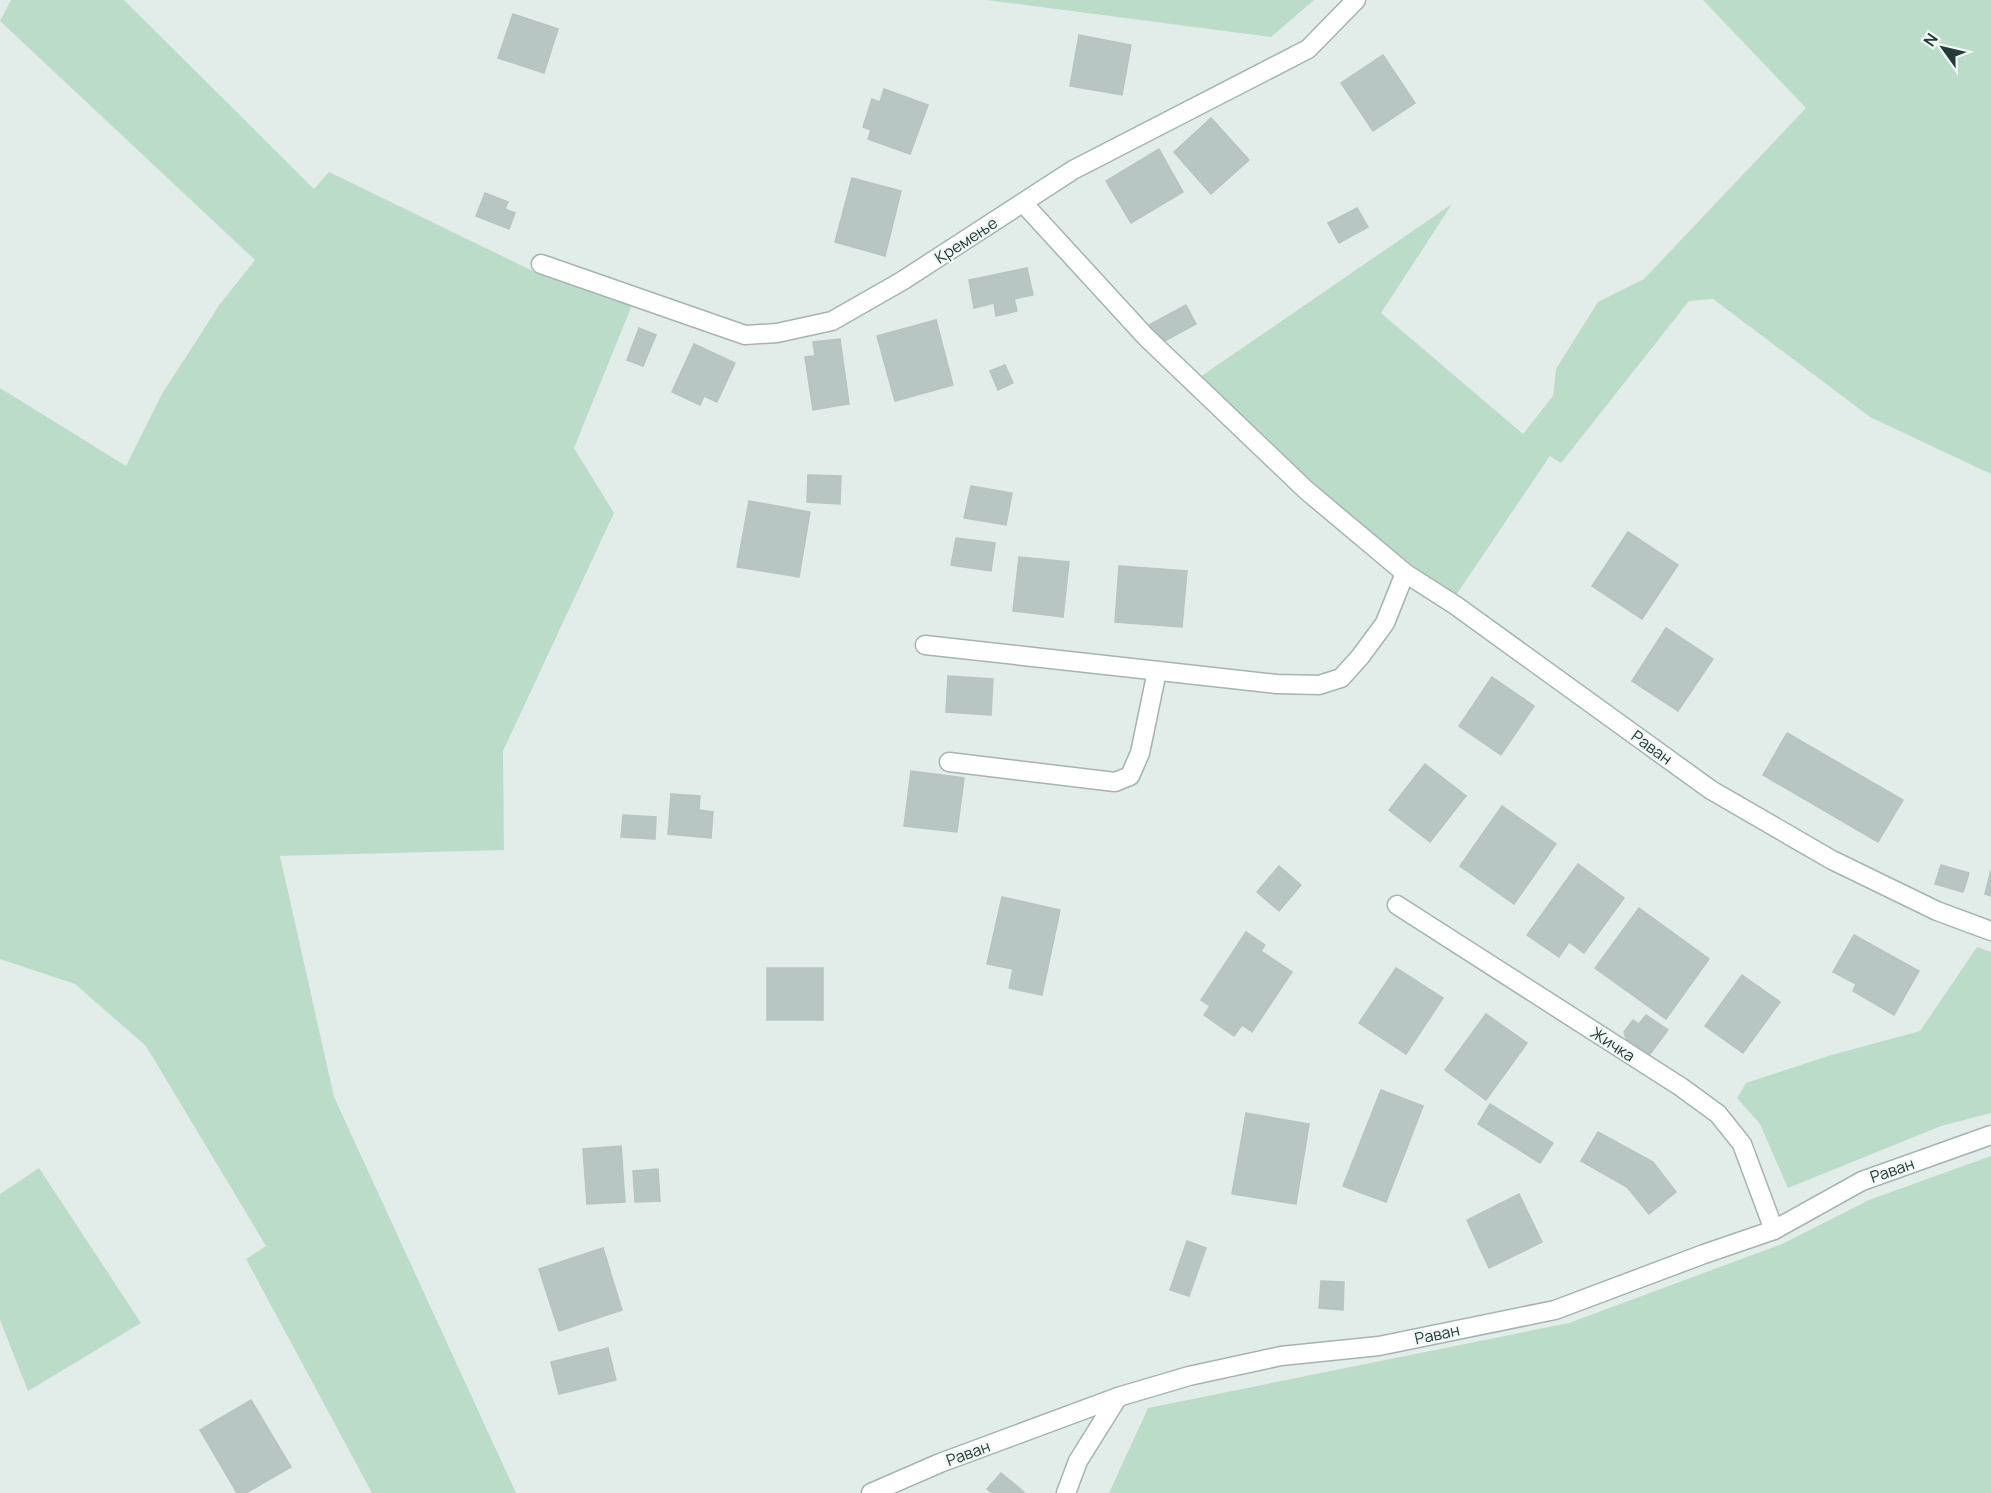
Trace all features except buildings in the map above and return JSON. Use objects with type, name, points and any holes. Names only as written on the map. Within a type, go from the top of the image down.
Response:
[{"type":"street","name":"Кремење","points":[[541,264],[744,335],[777,333],[832,321],[902,281],[1024,204],[1073,170],[1308,49],[1356,0]]},
{"type":"street","name":"Раван","points":[[1024,204],[1146,337],[1306,490],[1406,573],[1455,605],[1712,790],[1832,860],[1937,911],[1991,931]]},
{"type":"street","points":[[925,645],[1277,684],[1319,685],[1341,678],[1360,657],[1385,622],[1406,573]]},
{"type":"street","points":[[950,762],[1114,782],[1130,776],[1140,753],[1157,670]]},
{"type":"street","name":"Жичка","points":[[1397,905],[1681,1087],[1718,1114],[1742,1144],[1774,1230]]},
{"type":"street","name":"Раван","points":[[875,1492],[940,1463],[1118,1397],[1190,1376],[1281,1356],[1379,1346],[1555,1310],[1774,1230],[1862,1181],[1991,1135]]},
{"type":"street","points":[[1066,1493],[1078,1461],[1118,1397]]},
{"type":"green space","points":[[11,0],[124,0],[314,189],[329,172],[539,274],[632,305],[574,448],[614,513],[503,751],[504,850],[280,856],[334,1097],[516,1493],[372,1493],[246,1259],[266,1246],[146,1046],[75,984],[0,959],[0,388],[126,466],[162,394],[220,304],[255,260],[0,21]]},
{"type":"green space","points":[[987,0],[1314,0],[1271,37]]},
{"type":"green space","points":[[1703,0],[1991,0],[1991,474],[1870,417],[1713,299],[1689,301],[1561,463],[1550,456],[1456,595],[1421,572],[1355,520],[1200,377],[1452,204],[1381,313],[1523,434],[1553,396],[1556,369],[1598,302],[1644,279],[1806,108]]},
{"type":"green space","points":[[1977,947],[1991,952],[1991,1113],[1941,1126],[1788,1188],[1760,1124],[1737,1098],[1746,1083],[1828,1056],[1920,1031]]},
{"type":"green space","points":[[1991,1156],[1991,1493],[1109,1493],[1148,1408],[1569,1323],[1782,1244],[1869,1200]]},
{"type":"green space","points":[[39,1168],[141,1323],[28,1391],[0,1320],[0,1194]]}]
